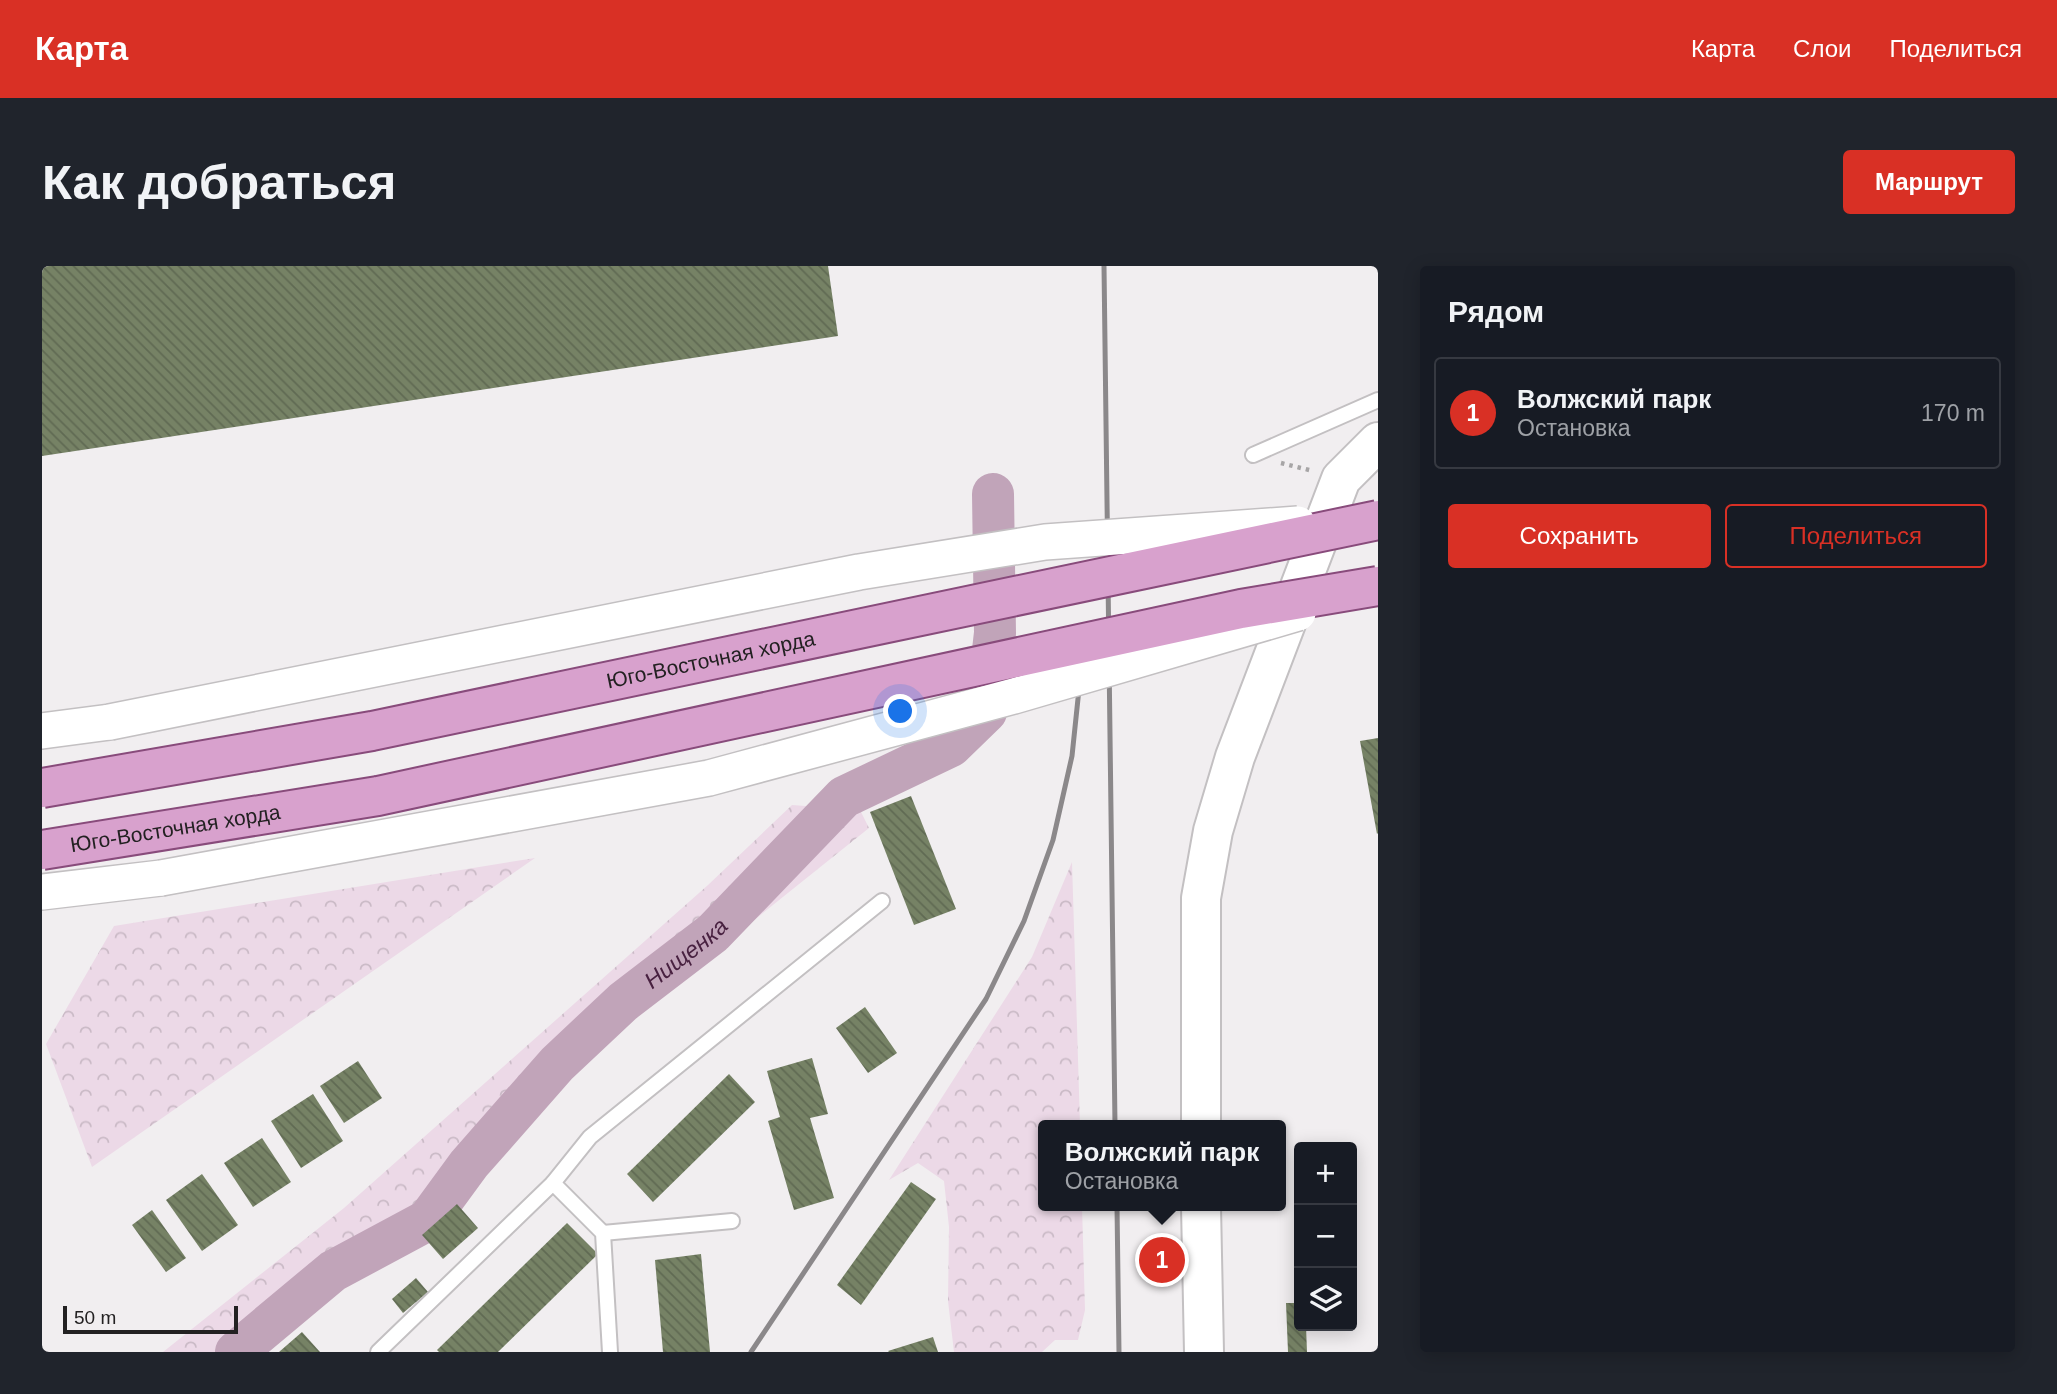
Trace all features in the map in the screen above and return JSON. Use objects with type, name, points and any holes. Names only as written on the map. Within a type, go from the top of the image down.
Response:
[{"type":"main road","points":[[1201,1120],[1201,898],[1213,831],[1235,757],[1341,479],[1378,442]]},
{"type":"main road","name":"Юго-Восточная хорда","points":[[42,788],[372,731],[1378,519]]},
{"type":"main road","name":"Юго-Восточная хорда","points":[[42,850],[378,796],[1241,609],[1378,588]]},
{"type":"main road","points":[[1201,1211],[1203,1352]]},
{"type":"street","points":[[42,731],[110,722],[846,575],[1032,544],[1378,519]]},
{"type":"street","points":[[42,892],[161,878],[709,778],[1014,696],[1378,588]]},
{"type":"lane","points":[[1253,455],[1378,400]]},
{"type":"lane","points":[[378,1352],[553,1183],[590,1137],[882,901]]},
{"type":"lane","points":[[553,1183],[603,1233],[610,1352]]},
{"type":"lane","points":[[603,1233],[732,1221]]},
{"type":"path","points":[[1253,455],[1318,473]]},
{"type":"green space","points":[[792,805],[860,810],[869,828],[617,1030],[264,1352],[163,1352],[344,1208],[708,885]]},
{"type":"green space","points":[[535,858],[92,1167],[46,1044],[114,926]]},
{"type":"green space","points":[[1072,862],[1080,1120],[1038,1120],[1038,1211],[1082,1211],[1085,1310],[1078,1340],[1055,1340],[1042,1352],[954,1352],[948,1301],[949,1227],[944,1181],[918,1163],[889,1180],[1032,957]]},
{"type":"building","points":[[42,266],[828,266],[838,336],[42,456]]},
{"type":"building","points":[[1378,738],[1378,833],[1377,834],[1360,741]]},
{"type":"building","points":[[911,796],[956,909],[914,925],[870,812]]},
{"type":"building","points":[[865,1007],[897,1053],[868,1073],[836,1028]]},
{"type":"building","points":[[812,1058],[828,1114],[810,1118],[834,1198],[794,1210],[768,1121],[780,1117],[767,1071]]},
{"type":"building","points":[[358,1061],[382,1098],[344,1123],[320,1086]]},
{"type":"building","points":[[729,1074],[755,1102],[653,1202],[627,1174]]},
{"type":"building","points":[[313,1094],[343,1141],[301,1168],[271,1121]]},
{"type":"building","points":[[262,1138],[291,1182],[253,1207],[224,1163]]},
{"type":"building","points":[[202,1174],[238,1225],[202,1251],[166,1200]]},
{"type":"building","points":[[911,1182],[936,1199],[861,1305],[837,1285]]},
{"type":"building","points":[[457,1204],[478,1228],[443,1259],[422,1235]]},
{"type":"building","points":[[152,1210],[186,1258],[166,1272],[132,1225]]},
{"type":"building","points":[[567,1223],[598,1254],[498,1352],[437,1350]]},
{"type":"building","points":[[701,1254],[710,1352],[663,1352],[655,1260]]},
{"type":"building","points":[[416,1278],[428,1292],[403,1313],[392,1299]]},
{"type":"building","points":[[1286,1303],[1294,1303],[1294,1331],[1306,1331],[1307,1352],[1288,1352]]},
{"type":"building","points":[[302,1332],[320,1352],[279,1352]]},
{"type":"building","points":[[933,1337],[938,1352],[888,1351]]},
{"type":"waterway","name":"Нищенка","points":[[236,1352],[333,1271],[428,1220],[469,1164],[557,1064],[623,1002],[713,933],[844,797],[951,746],[986,712],[995,633],[993,494]]},
{"type":"railway","points":[[1104,266],[1115,1120]]},
{"type":"railway","points":[[751,1352],[986,999],[1024,921],[1053,840],[1072,756],[1081,670]]},
{"type":"railway","points":[[1117,1211],[1119,1352]]},
{"type":"place","name":"Волжский парк","points":[[1162,1260]]}]
